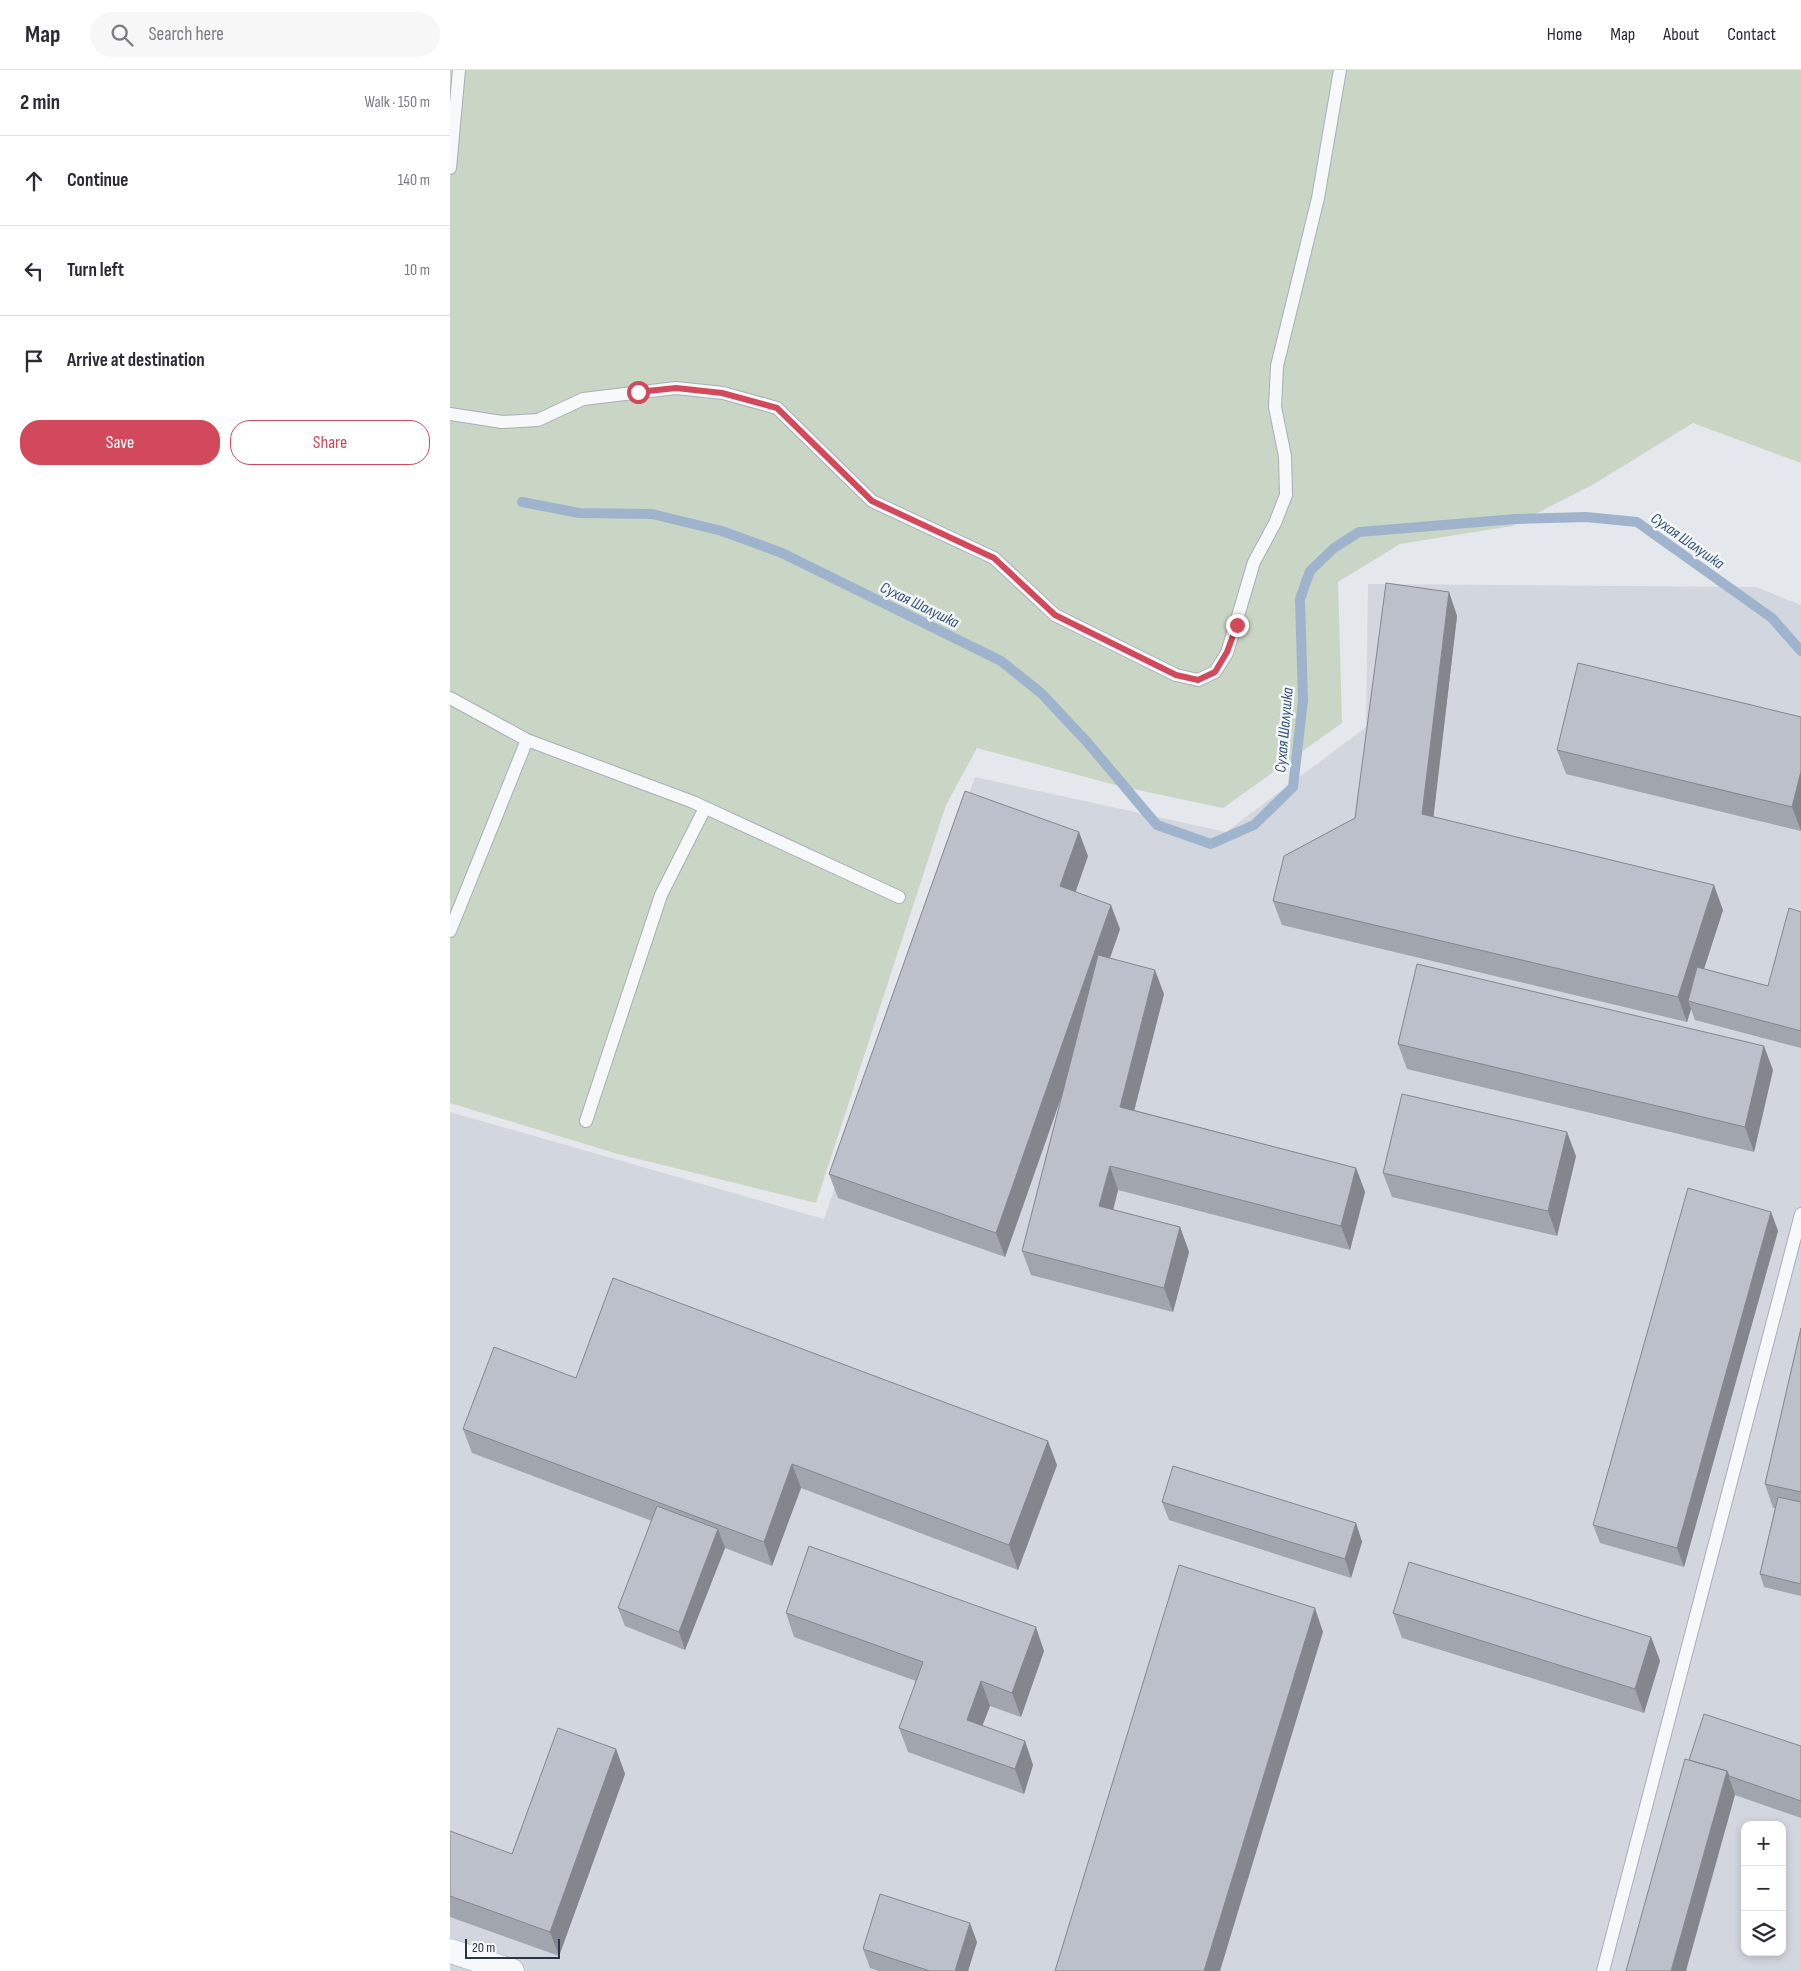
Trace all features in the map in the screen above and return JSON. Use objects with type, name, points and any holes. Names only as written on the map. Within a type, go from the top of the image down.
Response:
[{"type":"street","points":[[450,1950],[512,1971]]},
{"type":"lane","points":[[450,168],[459,70]]},
{"type":"lane","points":[[450,414],[502,422],[538,420],[583,400],[676,388],[722,393],[777,408],[872,501],[994,558],[1055,615],[1176,675],[1198,680],[1215,672],[1227,652],[1254,562],[1275,523],[1286,495],[1285,456],[1275,407],[1277,366],[1318,198],[1340,70]]},
{"type":"lane","points":[[450,698],[527,740],[705,808],[899,897]]},
{"type":"lane","points":[[450,931],[527,740]]},
{"type":"lane","points":[[586,1121],[661,895],[705,808]]},
{"type":"lane","points":[[1603,1971],[1801,1214]]},
{"type":"shaded area","points":[[1368,584],[1756,587],[1801,605],[1801,1971],[450,1971],[450,1112],[824,1219],[975,777],[1226,832],[1366,727]]},
{"type":"green space","points":[[450,70],[1801,70],[1801,463],[1693,423],[1594,484],[1512,526],[1400,544],[1338,582],[1342,723],[1223,808],[1119,786],[977,748],[946,805],[816,1203],[618,1154],[450,1103]]},
{"type":"building","points":[[1386,583],[1449,592],[1422,814],[1714,885],[1678,997],[1273,901],[1284,856],[1355,818]]},
{"type":"building","points":[[1578,663],[1801,717],[1801,771],[1792,807],[1557,750]]},
{"type":"building","points":[[965,791],[1079,832],[1060,886],[1111,905],[996,1233],[829,1174]]},
{"type":"building","points":[[1789,908],[1801,912],[1801,1031],[1688,1001],[1697,967],[1768,986]]},
{"type":"building","points":[[1098,955],[1155,970],[1120,1107],[1356,1168],[1341,1226],[1110,1166],[1099,1206],[1180,1227],[1164,1288],[1022,1251]]},
{"type":"building","points":[[1417,964],[1764,1046],[1745,1127],[1398,1044]]},
{"type":"building","points":[[1402,1094],[1567,1132],[1548,1211],[1383,1173]]},
{"type":"building","points":[[1688,1188],[1771,1212],[1677,1548],[1593,1525]]},
{"type":"building","points":[[613,1278],[1048,1441],[1009,1545],[792,1464],[764,1542],[463,1429],[494,1347],[576,1378]]},
{"type":"building","points":[[1801,1328],[1801,1492],[1765,1484]]},
{"type":"building","points":[[1173,1466],[1356,1523],[1345,1559],[1162,1502]]},
{"type":"building","points":[[1778,1497],[1801,1502],[1801,1584],[1760,1574]]},
{"type":"building","points":[[657,1506],[718,1529],[679,1632],[618,1608]]},
{"type":"building","points":[[809,1546],[1036,1627],[1012,1693],[981,1681],[967,1720],[1025,1741],[1015,1769],[899,1728],[923,1662],[786,1613]]},
{"type":"building","points":[[1409,1562],[1651,1637],[1635,1689],[1393,1613]]},
{"type":"building","points":[[1179,1565],[1315,1608],[1204,1971],[1055,1971]]},
{"type":"building","points":[[1704,1714],[1801,1746],[1801,1801],[1729,1776],[1727,1771],[1689,1760]]},
{"type":"building","points":[[558,1728],[616,1749],[550,1932],[450,1896],[450,1831],[512,1854]]},
{"type":"building","points":[[1685,1759],[1727,1771],[1671,1971],[1626,1971]]},
{"type":"building","points":[[880,1894],[970,1923],[955,1971],[930,1971],[863,1949]]},
{"type":"waterway","name":"Сухая Шалушка","points":[[522,502],[579,513],[652,514],[722,531],[782,553],[1001,661],[1041,693],[1087,742],[1157,825],[1211,844],[1254,825],[1293,787],[1303,701],[1300,599],[1310,571],[1334,548],[1359,532],[1515,519],[1586,517],[1637,522],[1772,618],[1801,651]]},
{"type":"route","points":[[638,392],[676,388],[722,393],[777,408],[872,501],[994,558],[1055,615],[1176,675],[1198,680],[1215,672],[1227,652],[1237,625]]}]
